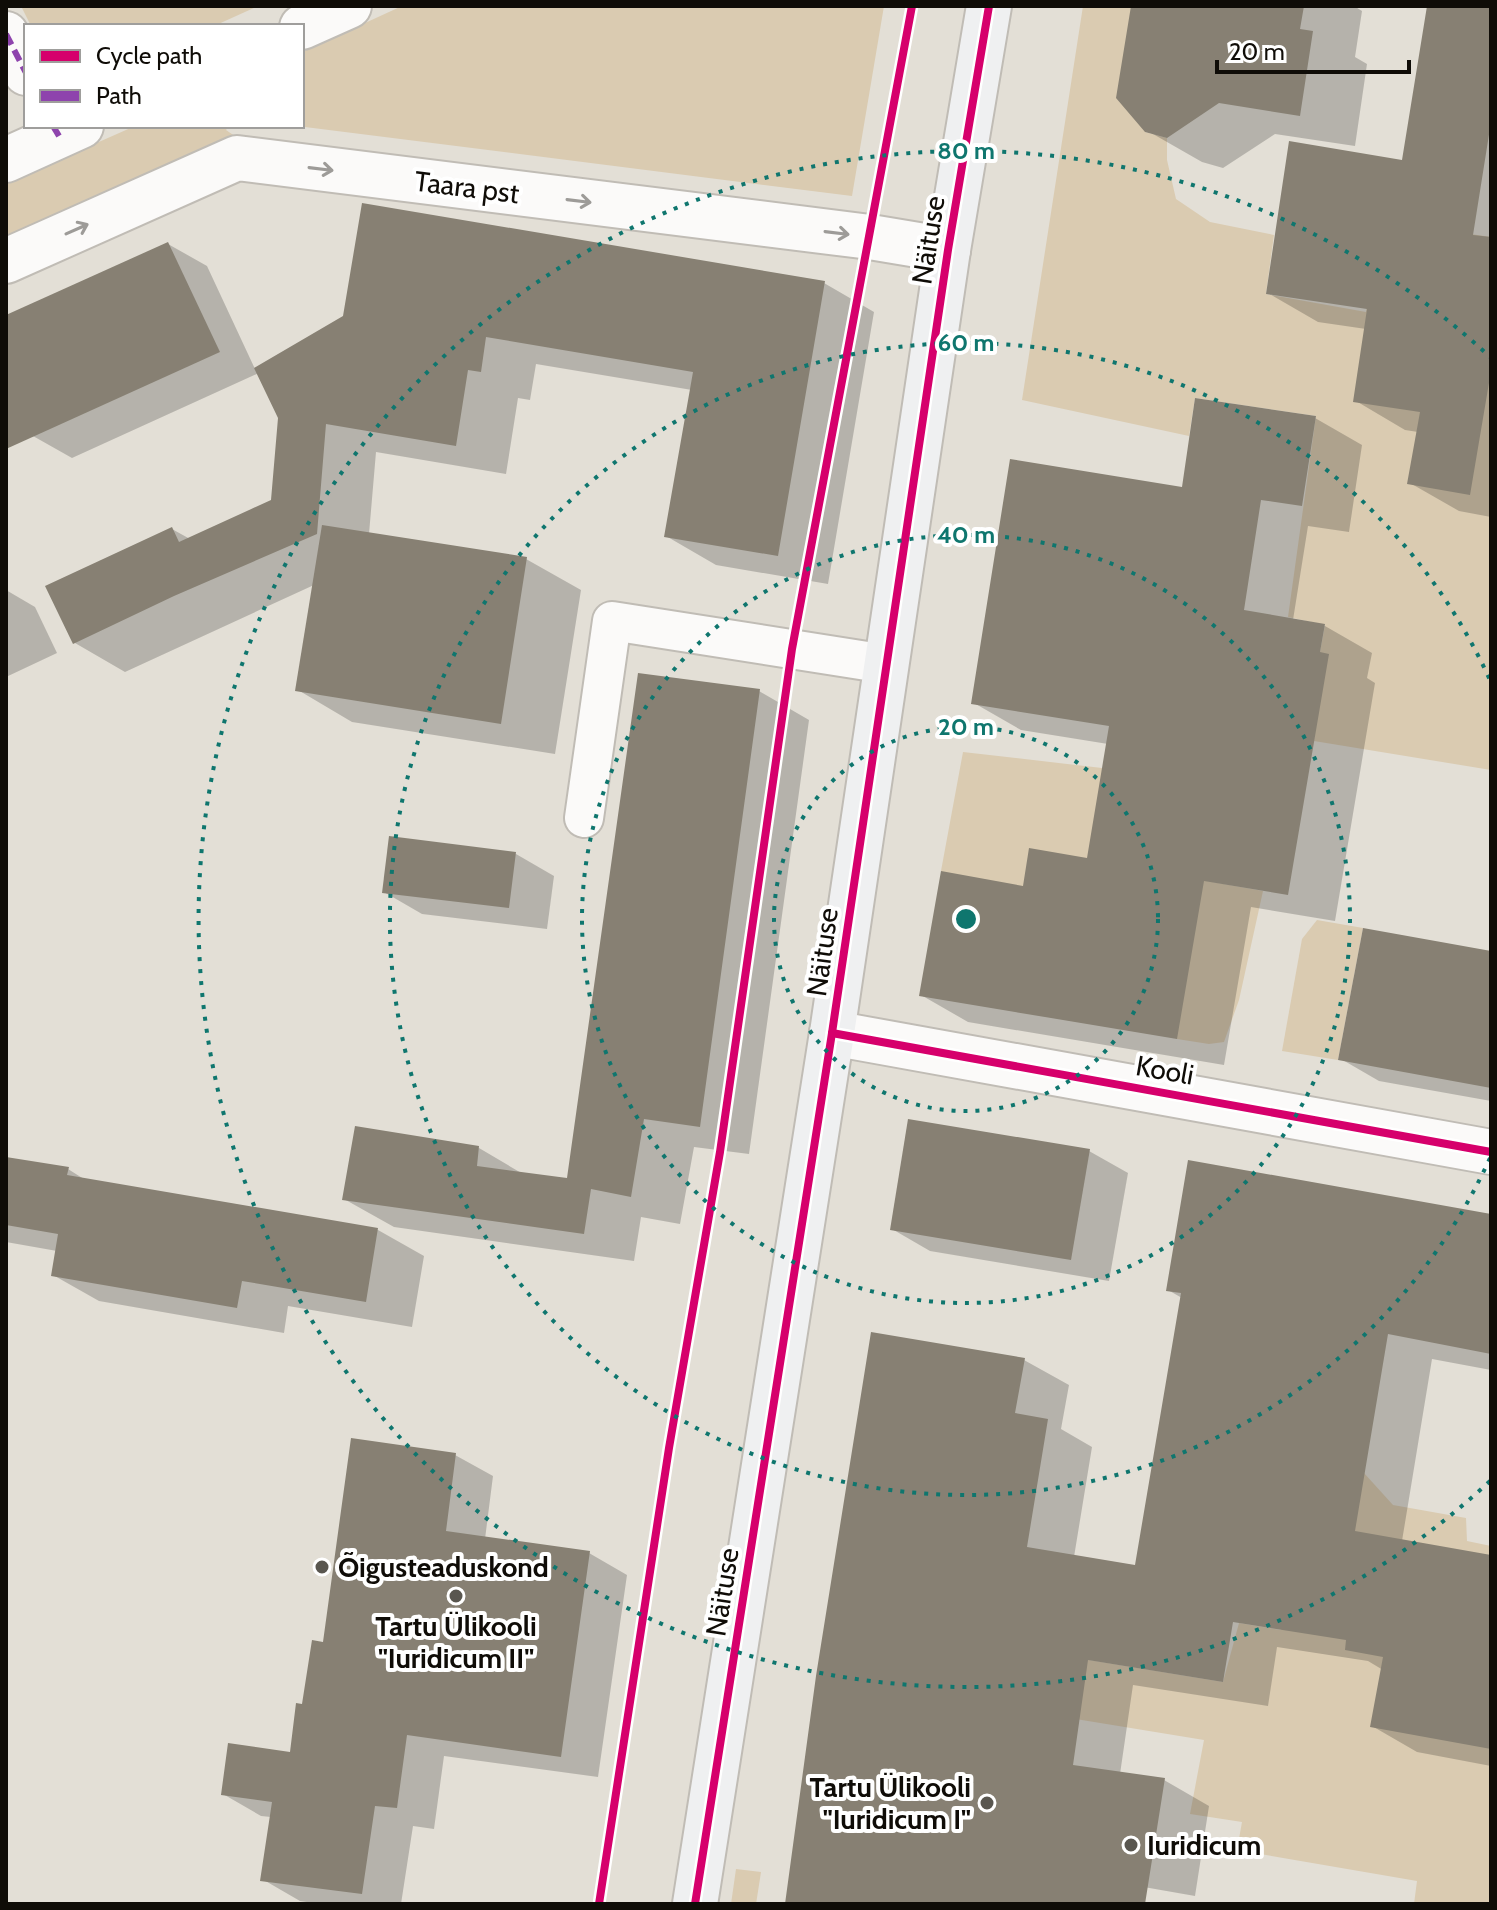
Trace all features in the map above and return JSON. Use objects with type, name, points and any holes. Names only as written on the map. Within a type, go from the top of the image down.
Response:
[{"type":"street","points":[[304,26],[349,6]]},
{"type":"street","name":"Näituse","points":[[695,1904],[832,1033],[948,250],[989,6]]},
{"type":"street","points":[[6,34],[24,69]]},
{"type":"street","points":[[6,160],[64,129]]},
{"type":"street","name":"Taara pst","points":[[6,261],[237,158],[870,237],[948,250]]},
{"type":"street","name":"Kooli","points":[[832,1033],[1491,1152]]},
{"type":"lane","points":[[584,818],[612,621],[886,664]]},
{"type":"shaded area","points":[[21,6],[258,6],[218,24],[30,24]]},
{"type":"shaded area","points":[[402,6],[884,6],[852,196],[304,127],[304,51]]},
{"type":"shaded area","points":[[1083,6],[1263,6],[1145,132],[1167,138],[1167,160],[1176,199],[1210,222],[1274,235],[1266,294],[1366,312],[1380,221],[1491,237],[1491,770],[1314,741],[1320,652],[1325,625],[1288,617],[1316,416],[1195,398],[1189,436],[1022,400]]},
{"type":"shaded area","points":[[130,128],[228,128],[226,130],[239,139],[6,239],[6,183]]},
{"type":"shaded area","points":[[963,752],[1102,768],[1207,881],[1263,891],[1239,1000],[1224,1042],[1209,1044],[1177,1039],[941,871]]},
{"type":"shaded area","points":[[1317,920],[1363,928],[1338,1060],[1282,1051],[1302,939]]},
{"type":"shaded area","points":[[1364,1473],[1393,1505],[1466,1518],[1467,1541],[1491,1546],[1491,1904],[1414,1904],[1417,1881],[1237,1850],[1242,1822],[1190,1814],[1204,1740],[1033,1712],[1083,1659],[1223,1682],[1239,1623],[1281,1630]]},
{"type":"shaded area","points":[[736,1869],[761,1872],[756,1904],[731,1904]]},
{"type":"building","points":[[1131,6],[1304,6],[1300,29],[1313,31],[1300,116],[1219,103],[1167,138],[1145,132],[1116,98]]},
{"type":"building","points":[[1427,6],[1491,6],[1491,122],[1473,235],[1491,237],[1491,371],[1470,495],[1407,484],[1420,412],[1353,402],[1367,309],[1266,294],[1289,141],[1402,160]]},
{"type":"building","points":[[362,203],[825,281],[778,556],[664,537],[693,372],[486,337],[481,372],[468,370],[456,446],[326,424],[317,534],[73,644],[45,586],[172,527],[179,542],[271,500],[278,418],[254,368],[343,316]]},
{"type":"building","points":[[168,242],[220,352],[6,449],[6,315]]},
{"type":"building","points":[[1195,398],[1316,416],[1302,506],[1261,500],[1244,610],[1325,624],[1320,652],[1329,654],[1288,895],[1204,881],[1177,1039],[919,996],[941,871],[1023,886],[1029,848],[1087,858],[1109,726],[971,704],[1010,459],[1182,487]]},
{"type":"building","points":[[322,525],[527,557],[501,724],[295,691]]},
{"type":"building","points":[[638,673],[760,689],[700,1127],[644,1119],[631,1197],[591,1189],[584,1234],[342,1200],[355,1126],[479,1146],[477,1166],[567,1178]]},
{"type":"building","points":[[389,836],[516,852],[509,908],[382,893]]},
{"type":"building","points":[[1363,928],[1491,951],[1491,1088],[1338,1060]]},
{"type":"building","points":[[908,1119],[1090,1149],[1071,1260],[890,1230]]},
{"type":"building","points":[[6,1157],[69,1167],[67,1175],[378,1228],[366,1302],[242,1281],[237,1308],[51,1276],[58,1234],[6,1225]]},
{"type":"building","points":[[1188,1160],[1491,1214],[1491,1354],[1388,1334],[1355,1531],[1491,1555],[1491,1749],[1370,1727],[1383,1657],[1345,1650],[1346,1640],[1233,1622],[1223,1682],[1088,1660],[1073,1765],[1165,1778],[1145,1904],[785,1904],[816,1676],[871,1332],[1025,1358],[1015,1413],[1048,1419],[1027,1547],[1135,1565],[1181,1293],[1166,1291]]},
{"type":"building","name":"Tartu Ülikooli \"Iuridicum II\"","points":[[351,1438],[456,1453],[446,1531],[590,1551],[561,1757],[407,1735],[397,1808],[375,1806],[362,1894],[260,1881],[272,1802],[221,1795],[228,1743],[290,1752],[296,1703],[302,1704],[312,1640],[323,1642]]},
{"type":"marked path","points":[[6,34],[24,69]]},
{"type":"marked path","points":[[54,128],[59,136]]},
{"type":"cycle path","points":[[599,1904],[669,1448],[720,1152],[792,649],[912,6]]},
{"type":"cycle path","points":[[695,1904],[832,1033],[948,250],[989,6]]},
{"type":"cycle path","points":[[832,1033],[1491,1152]]},
{"type":"place","name":"Õigusteaduskond","points":[[322,1567]]},
{"type":"place","name":"Tartu Ülikooli \"Iuridicum II\"","points":[[456,1596]]},
{"type":"place","name":"Tartu Ülikooli \"Iuridicum I\"","points":[[987,1803]]},
{"type":"place","name":"Iuridicum","points":[[1131,1845]]}]
